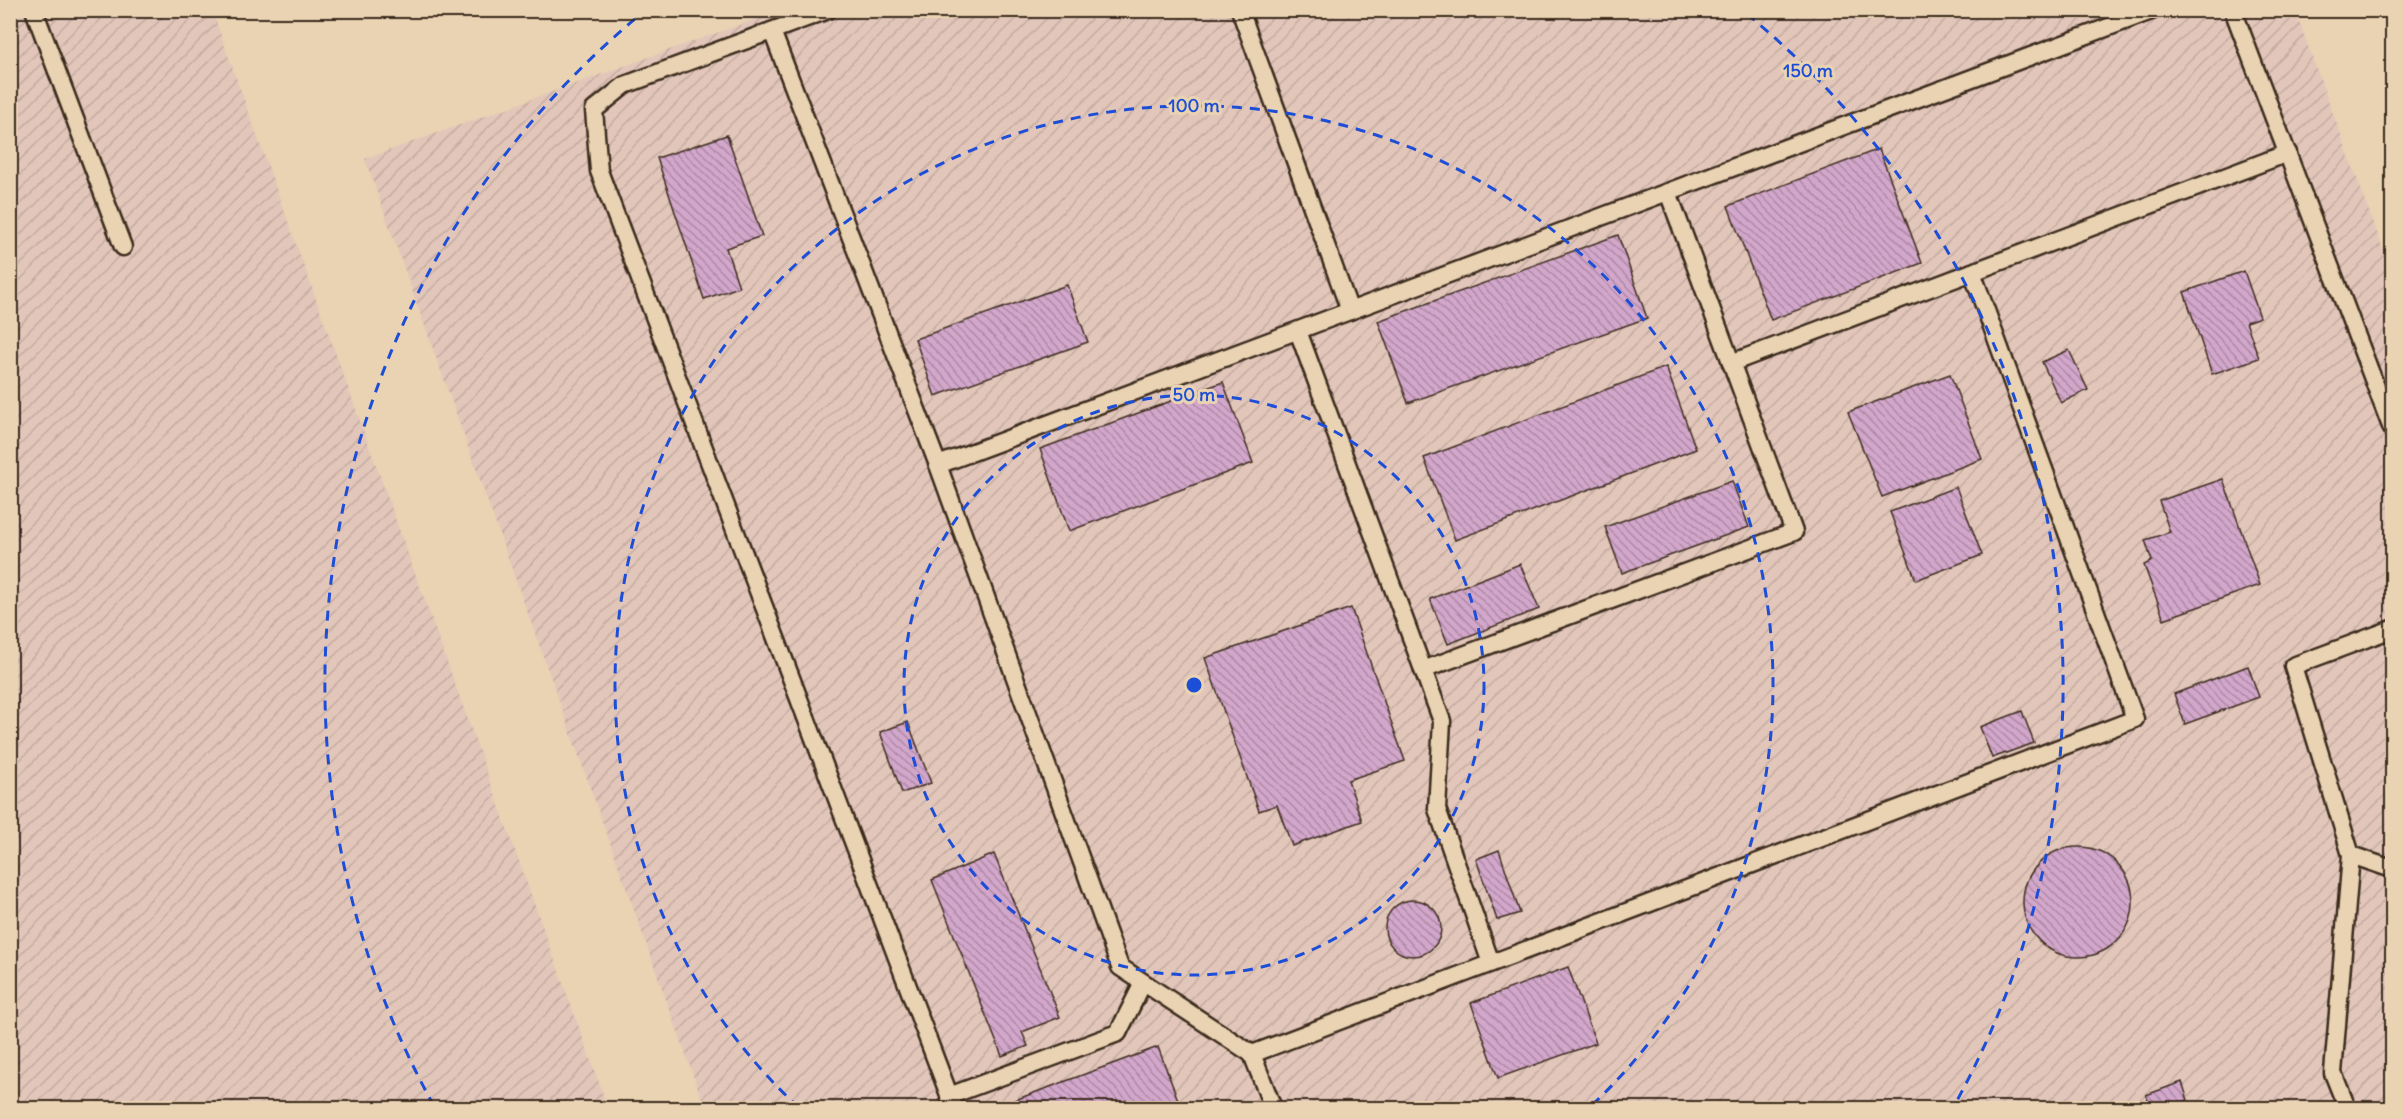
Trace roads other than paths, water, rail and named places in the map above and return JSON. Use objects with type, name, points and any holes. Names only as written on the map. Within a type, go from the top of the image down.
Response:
[{"type":"lane","points":[[34,10],[123,247]]},
{"type":"lane","points":[[828,10],[625,85],[594,110],[599,171],[951,1102],[1118,1033],[1143,983]]},
{"type":"lane","points":[[1240,10],[1350,311]]},
{"type":"lane","points":[[938,465],[2154,10]]},
{"type":"lane","points":[[2233,10],[2392,429]]},
{"type":"lane","points":[[772,31],[938,465],[1120,967],[1252,1054],[1273,1108]]},
{"type":"lane","points":[[1731,363],[2288,153]]},
{"type":"lane","points":[[1423,670],[1794,532],[1668,192]]},
{"type":"lane","points":[[1252,1054],[2135,719],[1972,272]]},
{"type":"lane","points":[[1298,331],[1442,721],[1437,809],[1491,963]]},
{"type":"lane","points":[[2347,1108],[2333,1072],[2351,855],[2293,666],[2392,629]]},
{"type":"lane","points":[[2351,855],[2392,869]]}]
